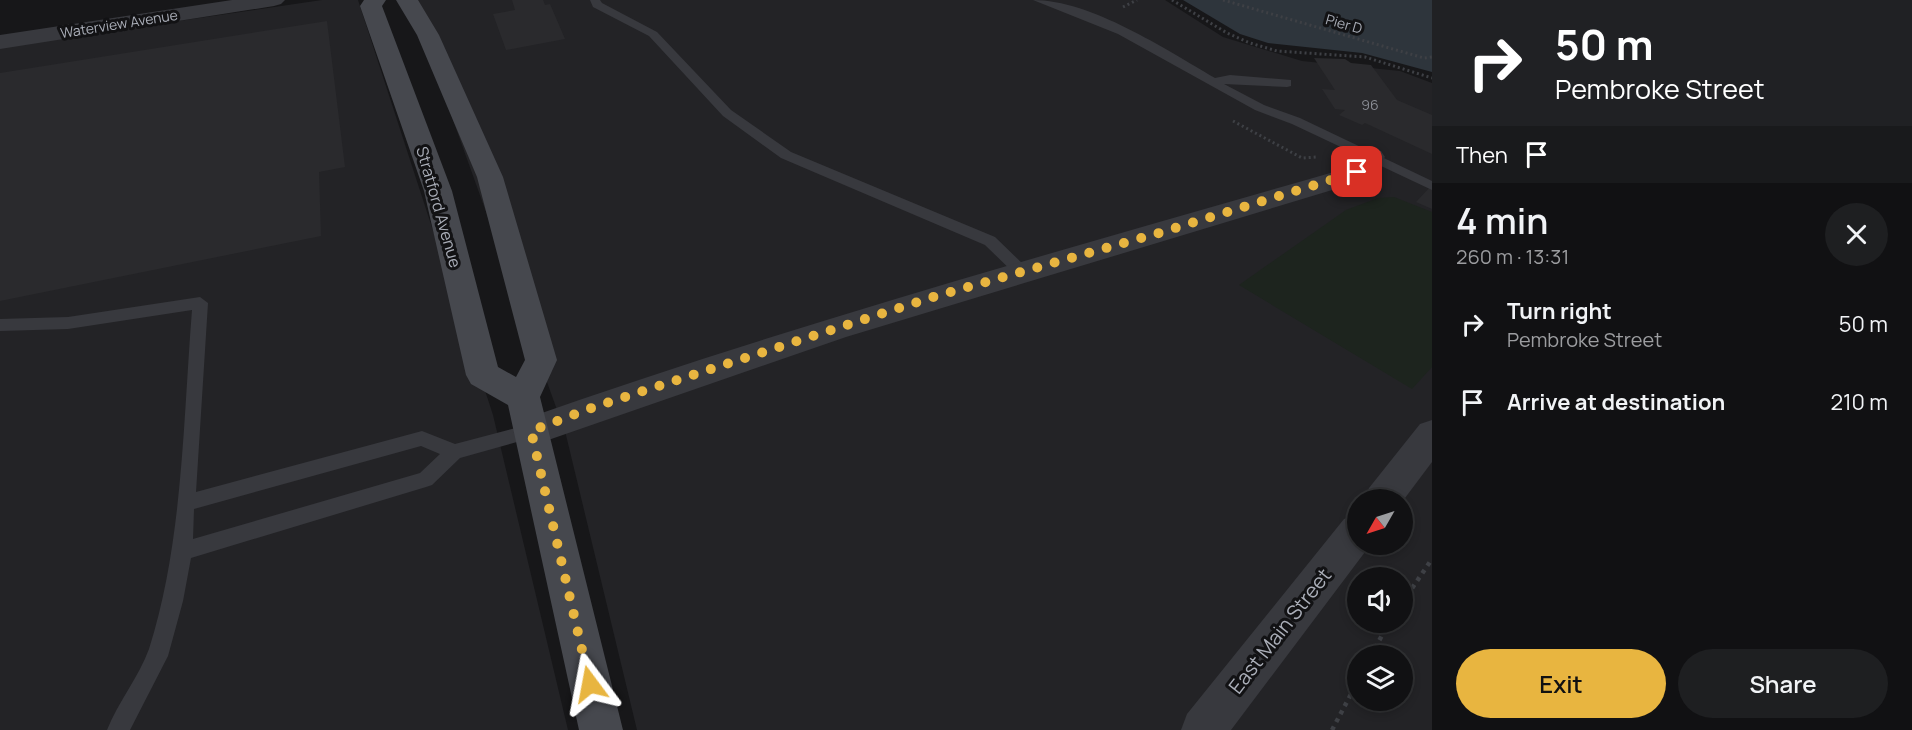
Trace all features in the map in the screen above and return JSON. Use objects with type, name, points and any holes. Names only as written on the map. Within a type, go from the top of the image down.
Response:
[{"type":"main road","name":"Stratford Avenue","points":[[375,0],[371,6],[438,191],[483,375],[527,414]]},
{"type":"main road","points":[[407,0],[428,35],[490,177],[541,360],[527,414],[601,730]]},
{"type":"street","name":"Waterview Avenue","points":[[0,42],[266,1]]},
{"type":"street","points":[[527,414],[605,403],[933,297],[1353,175],[1368,161]]},
{"type":"street","points":[[1390,489],[1432,435]]},
{"type":"street","name":"East Main Street","points":[[1203,730],[1347,545]]},
{"type":"lane","points":[[595,0],[597,5],[653,34],[727,113],[786,155],[990,241],[1022,272]]},
{"type":"lane","points":[[1038,0],[1076,11],[1174,59],[1275,116],[1287,129],[1432,186]]},
{"type":"lane","points":[[1214,82],[1230,79],[1287,83]]},
{"type":"lane","points":[[1368,161],[1432,198]]},
{"type":"lane","points":[[0,325],[69,323],[200,303],[182,551],[173,601],[158,656],[118,730]]},
{"type":"lane","points":[[182,551],[426,479],[454,452],[527,414]]},
{"type":"lane","points":[[186,503],[422,438],[454,452]]},
{"type":"path","points":[[1172,0],[1250,44],[1277,51],[1365,57],[1432,78]]},
{"type":"path","name":"Pier D","points":[[1223,0],[1424,58],[1432,57]]},
{"type":"path","points":[[1413,587],[1432,559]]},
{"type":"path","points":[[1332,730],[1347,702]]},
{"type":"shaded area","points":[[322,0],[358,0],[493,415],[568,730],[0,730],[0,47]]},
{"type":"shaded area","points":[[410,0],[1165,0],[1223,37],[1302,61],[1400,71],[1432,83],[1432,730],[637,730],[566,435]]},
{"type":"shaded area","points":[[1183,0],[1432,0],[1432,72],[1362,53],[1268,43],[1240,34]]},
{"type":"shaded area","points":[[1394,197],[1432,212],[1432,367],[1412,389],[1239,285],[1346,210],[1378,198]]},
{"type":"building","points":[[512,0],[543,0],[545,5],[550,4],[565,39],[506,50],[493,14],[515,10]]},
{"type":"building","points":[[327,21],[345,167],[319,172],[321,236],[0,301],[0,73]]},
{"type":"building","points":[[1314,58],[1345,59],[1351,63],[1371,65],[1397,100],[1432,115],[1432,154],[1365,123],[1362,125],[1339,115],[1345,110],[1335,109],[1322,89],[1335,90]]},
{"type":"building","points":[[1432,185],[1432,209],[1416,202]]},
{"type":"route","points":[[590,684],[531,431],[594,407],[933,297],[1159,233],[1357,172]]}]
